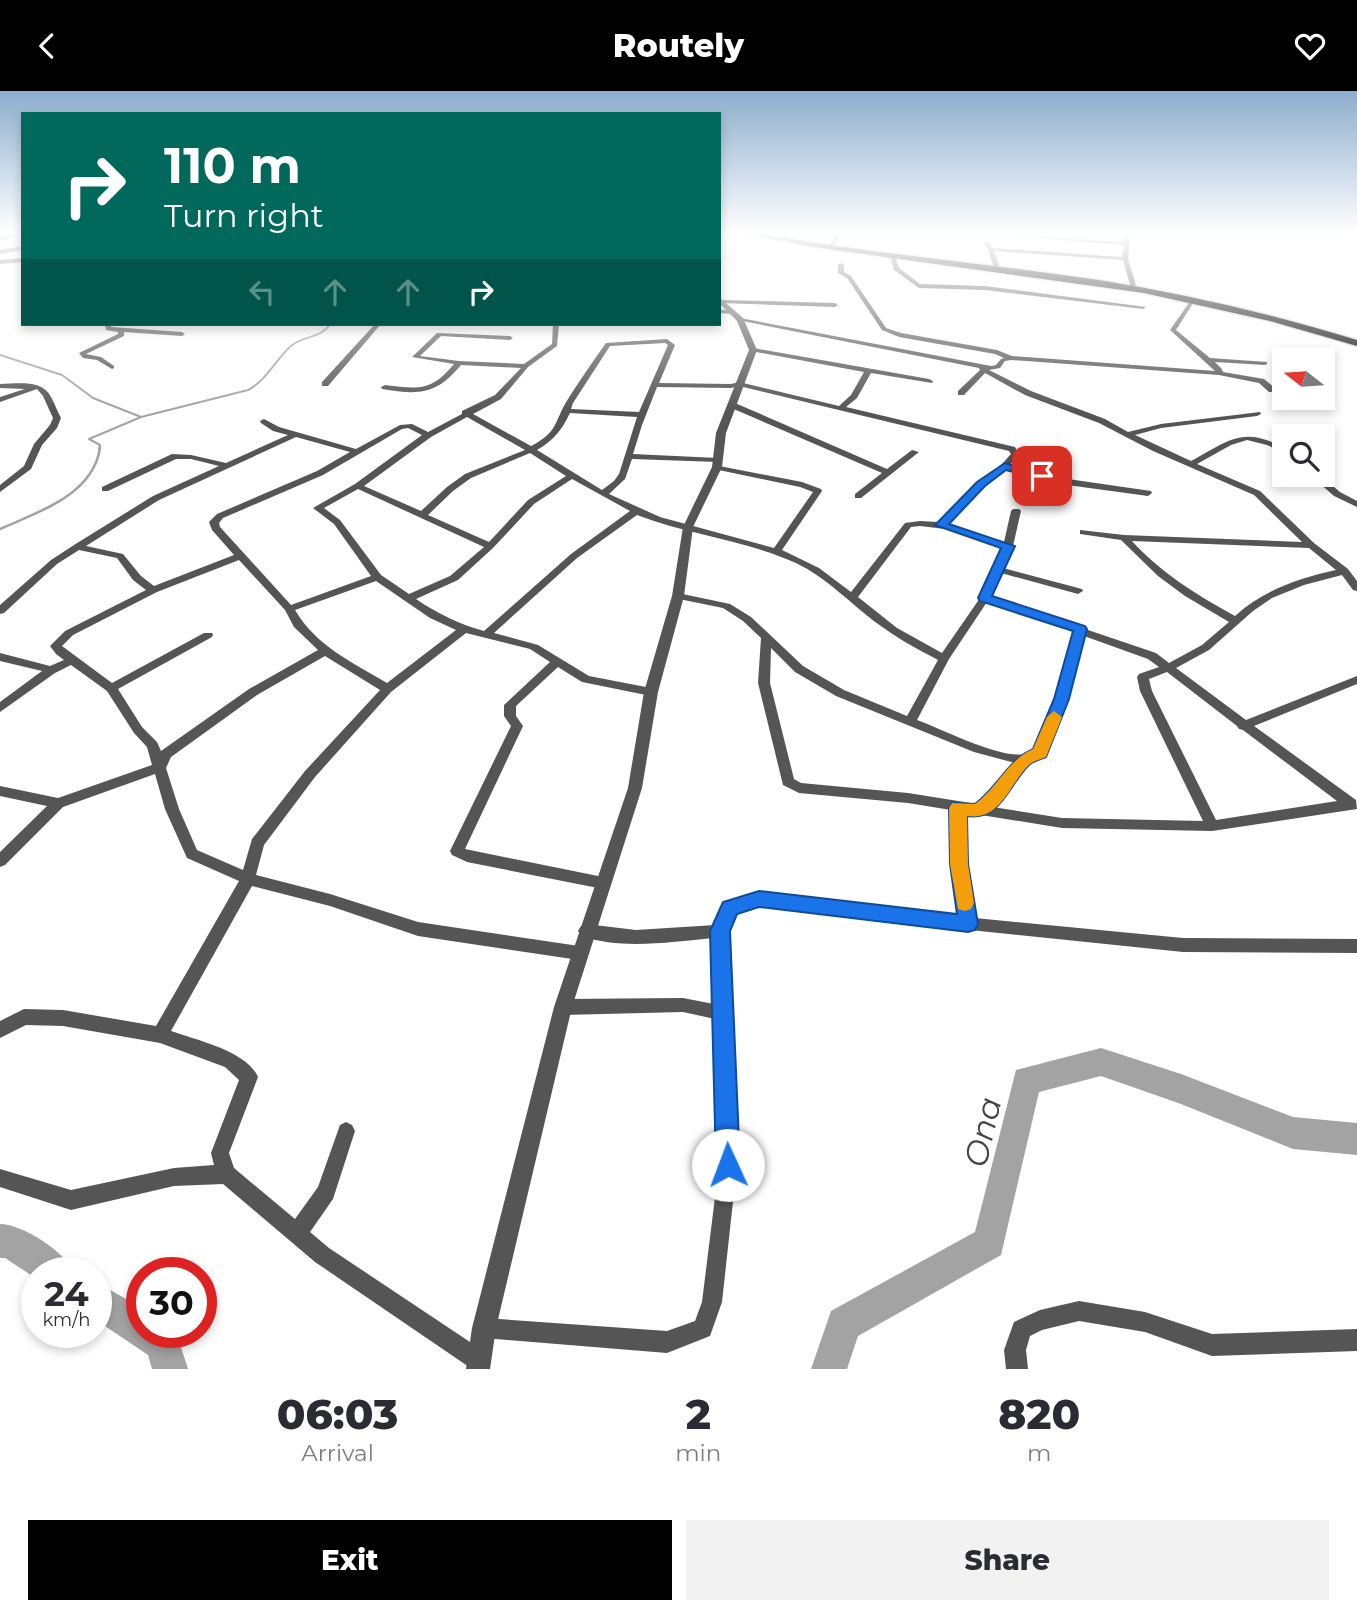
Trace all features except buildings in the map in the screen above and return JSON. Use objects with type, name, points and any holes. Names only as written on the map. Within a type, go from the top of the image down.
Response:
[{"type":"highway","points":[[1153,293],[1357,340]]},
{"type":"highway","points":[[1172,293],[1235,305],[1357,340]]},
{"type":"street","points":[[860,293],[884,329],[899,335],[997,352],[1011,359]]},
{"type":"street","points":[[1024,293],[1143,307]]},
{"type":"street","points":[[1193,300],[1173,330],[1219,369],[1219,373]]},
{"type":"street","points":[[727,309],[835,305]]},
{"type":"street","points":[[727,309],[753,350],[929,381]]},
{"type":"street","points":[[727,309],[981,368],[1028,393],[1102,421],[1257,493],[1311,545],[1336,561],[1357,588]]},
{"type":"street","points":[[108,326],[108,329],[121,332],[182,334]]},
{"type":"street","points":[[147,333],[159,326]]},
{"type":"street","points":[[325,384],[376,326]]},
{"type":"street","points":[[556,326],[555,345],[526,366],[498,397],[428,435],[358,486],[318,508],[337,522],[377,577],[435,616],[464,629],[534,647],[586,679],[651,692]]},
{"type":"street","points":[[112,367],[99,358],[82,353],[122,335],[121,332]]},
{"type":"street","points":[[510,338],[476,332],[439,334],[415,357],[459,363],[526,366]]},
{"type":"street","points":[[423,515],[450,488],[469,475],[552,438],[562,427],[569,403],[592,371],[601,351],[611,342],[672,343],[619,483],[604,493]]},
{"type":"street","points":[[0,1030],[24,1017],[63,1018],[160,1035],[232,1061],[249,1077],[220,1153],[226,1174],[322,1255],[479,1365],[484,1328],[563,1007],[635,788],[651,692],[678,596],[688,527],[717,463],[721,433],[753,350]]},
{"type":"street","points":[[961,393],[981,368],[998,367],[1003,360],[1011,359],[1219,373],[1261,381],[1272,390]]},
{"type":"street","points":[[1208,360],[1265,363]]},
{"type":"street","points":[[385,387],[428,392],[443,383],[459,363]]},
{"type":"street","points":[[842,407],[854,396],[868,371]]},
{"type":"street","points":[[656,385],[739,384],[1012,449],[1015,454],[1005,466],[981,484],[941,525]]},
{"type":"street","points":[[0,386],[43,389],[57,418],[54,426],[38,444],[28,467],[0,489]]},
{"type":"street","points":[[0,400],[36,387]]},
{"type":"street","points":[[732,405],[887,472]]},
{"type":"street","points":[[567,411],[643,415]]},
{"type":"street","points":[[465,413],[495,427],[570,477],[636,511],[777,550],[807,565],[853,597],[892,630],[944,659]]},
{"type":"street","points":[[1128,434],[1161,426],[1256,414]]},
{"type":"street","points":[[264,421],[276,429],[358,452]]},
{"type":"street","points":[[387,689],[325,651],[298,625],[289,609],[239,556],[215,528],[214,522],[220,516],[320,473],[401,426],[409,426],[428,435]]},
{"type":"street","points":[[0,611],[36,575],[156,498],[297,434]]},
{"type":"street","points":[[1193,463],[1242,438],[1254,436],[1272,443]]},
{"type":"street","points":[[858,496],[915,452]]},
{"type":"street","points":[[104,489],[175,456],[199,458],[227,466]]},
{"type":"street","points":[[629,456],[717,463],[818,491],[777,550]]},
{"type":"street","points":[[1005,466],[1060,481],[1148,493]]},
{"type":"street","points":[[408,599],[454,578],[490,546],[531,502],[570,477]]},
{"type":"street","points":[[358,486],[490,546]]},
{"type":"street","points":[[1329,487],[1357,504]]},
{"type":"street","points":[[487,634],[575,556],[636,511]]},
{"type":"street","points":[[909,722],[944,659],[985,598],[1008,546],[1016,511]]},
{"type":"street","points":[[853,597],[908,525],[922,522],[941,525],[1008,546]]},
{"type":"street","points":[[1083,532],[1124,538],[1311,545]]},
{"type":"street","points":[[1124,538],[1141,559],[1190,596],[1234,620]]},
{"type":"street","points":[[77,547],[120,556],[137,578],[153,590]]},
{"type":"street","points":[[239,556],[153,590],[69,633],[56,646],[111,688],[138,730],[153,745],[172,809],[192,854],[248,879],[330,900],[418,929],[579,953]]},
{"type":"street","points":[[997,569],[1078,591]]},
{"type":"street","points":[[1212,826],[1146,691],[1143,677],[1168,668],[1222,634],[1234,620],[1262,599],[1289,587],[1344,571]]},
{"type":"street","points":[[289,609],[377,577]]},
{"type":"street","points":[[678,596],[726,606],[747,619],[799,669],[830,687],[909,722],[1008,758],[1025,759],[1040,753],[1062,699],[1080,629]]},
{"type":"street","points":[[985,598],[1152,656],[1354,806]]},
{"type":"street","points":[[160,1035],[248,879],[257,843],[310,774],[387,689],[464,629]]},
{"type":"street","points":[[111,688],[208,635]]},
{"type":"street","points":[[766,639],[764,683],[788,782],[799,788],[908,798],[1062,823],[1212,826],[1354,806]]},
{"type":"street","points":[[0,861],[58,803],[160,767],[166,754],[220,715],[253,692],[325,651]]},
{"type":"street","points":[[0,657],[51,670]]},
{"type":"street","points":[[0,708],[51,670],[72,660]]},
{"type":"street","points":[[557,661],[510,705],[510,716],[517,726],[457,851],[467,856],[603,883]]},
{"type":"street","points":[[1243,726],[1357,680]]},
{"type":"street","points":[[978,811],[995,798],[1025,759]]},
{"type":"street","points":[[0,791],[58,803]]},
{"type":"street","points":[[958,808],[959,864],[968,924]]},
{"type":"street","points":[[484,1328],[667,1342],[703,1329],[712,1302],[728,1165],[720,931],[730,908],[759,899],[968,924],[1183,945],[1357,946]]},
{"type":"street","points":[[586,931],[613,938],[634,939],[720,931]]},
{"type":"street","points":[[563,1007],[682,1005],[722,1013]]},
{"type":"street","points":[[297,1233],[326,1192],[346,1131]]},
{"type":"street","points":[[0,1178],[71,1200],[174,1177],[226,1174]]},
{"type":"street","points":[[1017,1369],[1015,1350],[1021,1329],[1040,1320],[1079,1311],[1145,1322],[1212,1345],[1357,1340]]},
{"type":"waterway","points":[[141,417],[248,390],[261,380],[291,346],[317,335],[328,326]]},
{"type":"waterway","points":[[0,355],[62,375],[93,398],[141,417]]},
{"type":"waterway","points":[[99,449],[100,445],[89,439],[141,417]]},
{"type":"waterway","points":[[0,529],[62,500],[75,490],[87,478],[100,448]]},
{"type":"waterway","name":"Ona","points":[[829,1369],[844,1324],[989,1243],[1027,1080],[1101,1062],[1181,1089],[1293,1133],[1357,1139]]},
{"type":"waterway","name":"Ona","points":[[0,1241],[10,1241],[34,1257]]},
{"type":"waterway","name":"Ona","points":[[112,1309],[126,1319]]},
{"type":"waterway","name":"Ona","points":[[164,1348],[170,1369]]},
{"type":"slow traffic","points":[[965,903],[959,864],[958,808],[978,811],[995,798],[1025,759],[1040,753],[1054,717]]},
{"type":"route","points":[[728,1165],[720,931],[730,908],[759,899],[968,924],[959,864],[958,808],[978,811],[1009,783],[1025,759],[1040,753],[1062,699],[1080,629],[985,598],[1008,546],[941,525],[981,484],[1005,466],[1042,476]]}]
